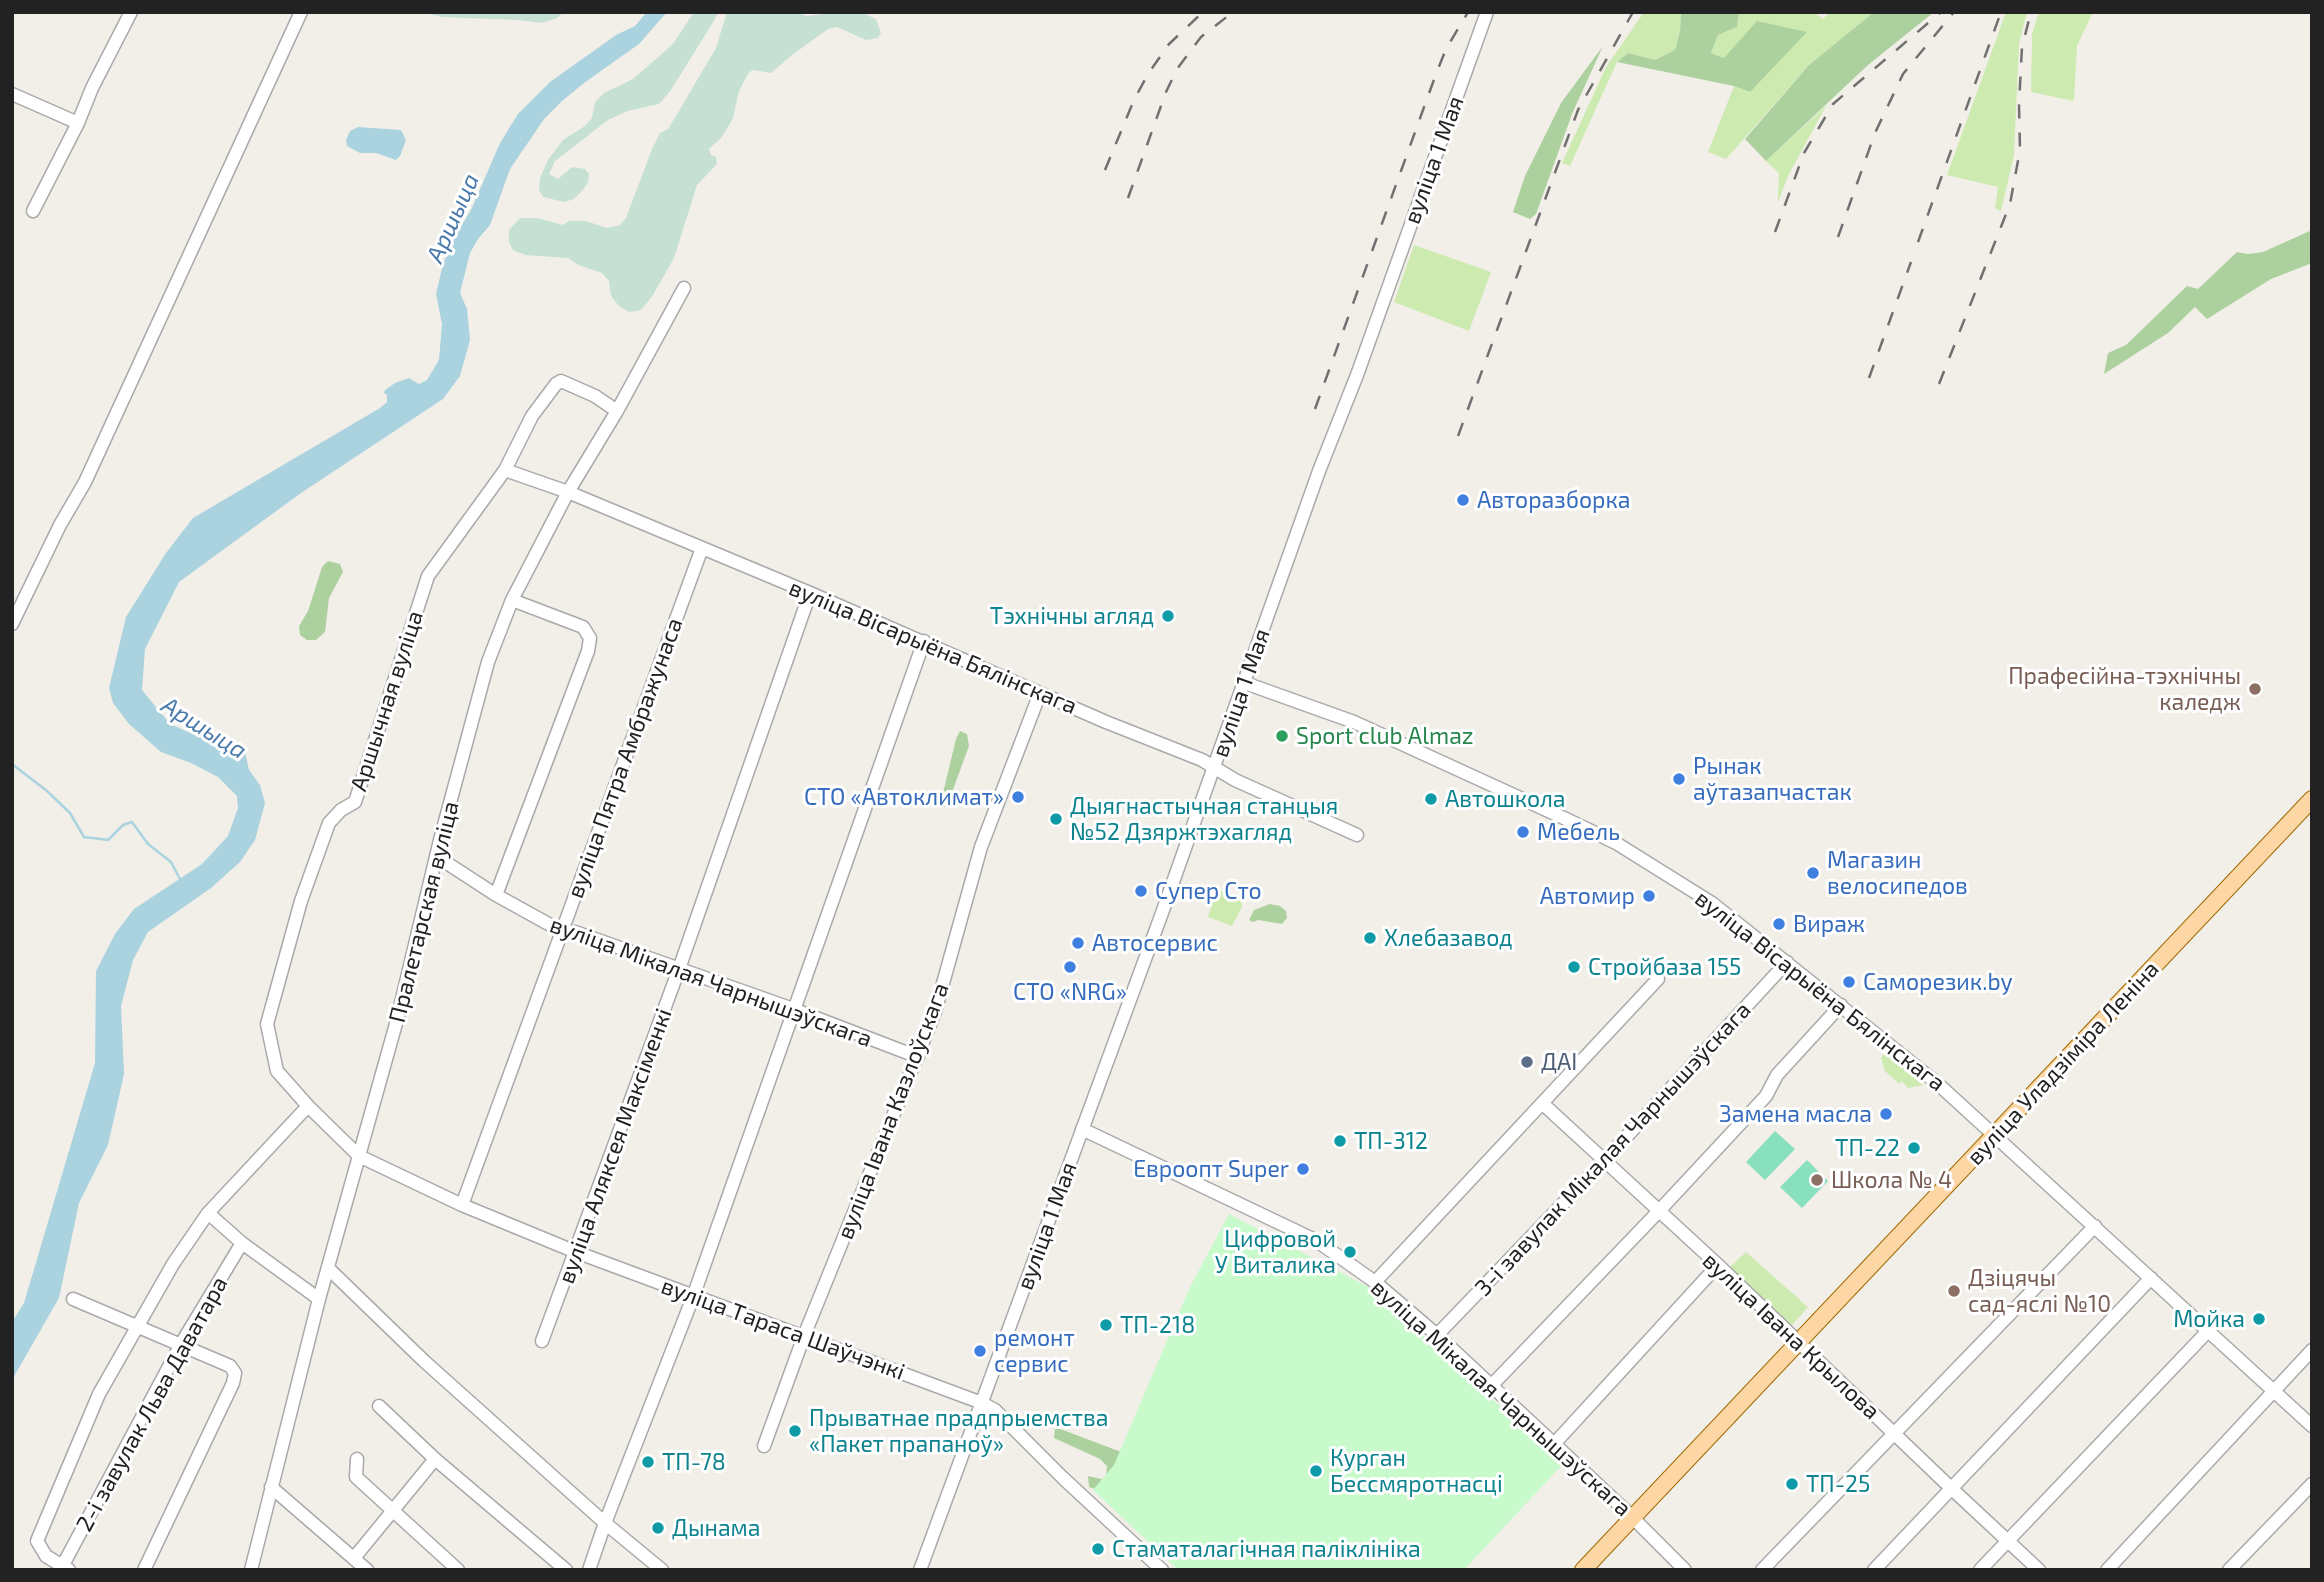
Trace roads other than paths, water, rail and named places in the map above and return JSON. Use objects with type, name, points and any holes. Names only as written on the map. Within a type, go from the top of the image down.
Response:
[{"type":"main road","name":"вуліца Уладзіміра Леніна","points":[[1999,1138],[2312,799]]},
{"type":"main road","name":"вуліца Уладзіміра Леніна","points":[[1583,1570],[1635,1521],[2312,814]]},
{"type":"main road","name":"вуліца Уладзіміра Леніна","points":[[1595,1570],[1635,1521]]},
{"type":"street","points":[[33,211],[131,12]]},
{"type":"street","points":[[12,624],[17,600],[96,459],[301,12]]},
{"type":"street","name":"вуліца 1 Мая","points":[[920,1570],[1215,768],[1319,471],[1361,364],[1487,12]]},
{"type":"street","points":[[12,94],[78,123]]},
{"type":"street","name":"Пралетарская вуліца","points":[[251,1570],[319,1298],[397,1020],[436,856],[488,662],[512,600],[568,492],[617,411],[684,288]]},
{"type":"street","name":"Аршычная вуліца","points":[[359,1156],[277,1071],[267,1024],[301,901],[328,823],[341,810],[355,802],[428,576],[505,470],[532,416],[561,381],[595,396],[617,411]]},
{"type":"street","name":"вуліца Вісарыёна Бялінскага","points":[[505,470],[568,492],[1202,760],[1357,835]]},
{"type":"street","name":"вуліца Пятра Амбражунаса","points":[[462,1205],[702,548]]},
{"type":"street","name":"вуліца Аляксея Максіменкі","points":[[542,1341],[679,969],[810,593]]},
{"type":"street","points":[[496,895],[589,650],[590,638],[583,627],[512,600]]},
{"type":"street","points":[[589,1570],[693,1297],[924,641]]},
{"type":"street","name":"вуліца Вісарыёна Бялінскага","points":[[1245,683],[1354,722],[1616,843],[1712,903],[1938,1084],[2312,1426]]},
{"type":"street","name":"вуліца Івана Казлоўскага","points":[[764,1446],[804,1336],[935,1012],[981,847],[1040,693]]},
{"type":"street","name":"вуліца Мікалая Чарнышэўскага","points":[[436,856],[496,895],[563,932],[575,932],[793,1009],[918,1057]]},
{"type":"street","name":"3-і завулак Мікалая Чарнышэўскага","points":[[1437,1335],[1604,1161],[1787,962]]},
{"type":"street","points":[[1375,1282],[1658,979]]},
{"type":"street","points":[[1491,1386],[1766,1096],[1777,1075],[1841,1005]]},
{"type":"street","name":"вуліца Івана Крылова","points":[[1542,1103],[1718,1265],[2039,1570]]},
{"type":"street","points":[[66,1567],[46,1556],[37,1541],[99,1394],[136,1325],[208,1213],[308,1106]]},
{"type":"street","name":"вуліца Мікалая Чарнышэўскага","points":[[1082,1129],[1317,1241],[1375,1282],[1437,1335],[1685,1570]]},
{"type":"street","name":"вуліца Тараса Шаўчэнкі","points":[[359,1156],[462,1205],[576,1252],[982,1403],[995,1410],[1162,1570]]},
{"type":"street","points":[[208,1213],[242,1243],[319,1298]]},
{"type":"street","points":[[1762,1570],[2095,1226]]},
{"type":"street","name":"2-і завулак Льва Даватара","points":[[66,1567],[181,1344],[242,1243]]},
{"type":"street","points":[[1554,1444],[1718,1265]]},
{"type":"street","points":[[329,1269],[424,1362],[605,1523],[662,1570]]},
{"type":"street","points":[[1874,1570],[2151,1278]]},
{"type":"street","points":[[73,1299],[230,1366],[235,1373],[233,1383],[144,1570]]},
{"type":"street","points":[[1980,1570],[2208,1331]]},
{"type":"street","points":[[2107,1570],[2312,1350]]},
{"type":"street","points":[[380,1406],[435,1460],[566,1570]]},
{"type":"street","points":[[357,1459],[356,1477],[458,1570]]},
{"type":"street","points":[[354,1558],[435,1460]]},
{"type":"street","points":[[2230,1570],[2312,1484]]},
{"type":"street","points":[[271,1487],[367,1570]]},
{"type":"water","points":[[647,12],[667,12],[639,44],[584,83],[544,119],[510,169],[490,225],[470,253],[460,293],[467,309],[470,340],[460,376],[443,399],[301,493],[179,582],[145,649],[142,690],[170,724],[209,741],[235,742],[245,752],[249,770],[260,785],[265,803],[255,840],[240,862],[211,888],[148,932],[133,960],[121,1006],[124,1074],[108,1145],[79,1203],[59,1298],[12,1380],[12,1322],[24,1303],[95,1063],[96,971],[115,934],[134,909],[202,864],[228,836],[238,808],[237,796],[218,777],[161,752],[129,724],[113,703],[109,688],[126,617],[166,553],[193,518],[380,408],[387,402],[385,390],[395,383],[409,378],[419,384],[427,380],[439,360],[442,324],[436,294],[443,264],[452,241],[471,210],[500,143],[518,114],[550,82],[616,35],[635,26]]},
{"type":"water","points":[[358,127],[401,130],[406,140],[400,156],[396,160],[376,153],[360,153],[347,146],[346,140],[350,131]]},
{"type":"waterway","points":[[12,764],[70,813],[84,837],[108,840],[123,825],[132,822],[148,844],[171,862],[180,879]]},
{"type":"railway","points":[[1105,170],[1134,100],[1148,74],[1169,44],[1203,12]]},
{"type":"railway","points":[[1128,198],[1166,92],[1177,69],[1201,37],[1233,12]]},
{"type":"railway","points":[[1315,409],[1436,74],[1446,49],[1468,12]]},
{"type":"railway","points":[[1458,436],[1578,110],[1633,12]]},
{"type":"railway","points":[[1775,232],[1804,153],[1833,104],[1941,12]]},
{"type":"railway","points":[[1838,237],[1875,133],[1903,74],[1954,12]]},
{"type":"railway","points":[[1918,242],[2001,12]]},
{"type":"railway","points":[[1939,384],[2010,204],[2020,150],[2022,47],[2031,12]]},
{"type":"railway","points":[[1869,378],[1911,262]]},
{"type":"place","name":"Авторазборка","points":[[1463,500]]},
{"type":"place","name":"Тэхнічны агляд","points":[[1168,616]]},
{"type":"place","name":"Прафесійна-тэхнічны каледж","points":[[2255,689]]},
{"type":"place","name":"Sport club Almaz","points":[[1282,736]]},
{"type":"place","name":"Рынак аўтазапчастак","points":[[1679,779]]},
{"type":"place","name":"СТО «Автоклимат»","points":[[1018,797]]},
{"type":"place","name":"Автошкола","points":[[1431,799]]},
{"type":"place","name":"Дыягнастычная станцыя №52 Дзяржтэхагляд","points":[[1056,819]]},
{"type":"place","name":"Мебель","points":[[1523,832]]},
{"type":"place","name":"Магазин велосипедов","points":[[1813,873]]},
{"type":"place","name":"Супер Сто","points":[[1141,891]]},
{"type":"place","name":"Автомир","points":[[1649,896]]},
{"type":"place","name":"Вираж","points":[[1779,924]]},
{"type":"place","name":"Хлебазавод","points":[[1370,938]]},
{"type":"place","name":"Автосервис","points":[[1078,943]]},
{"type":"place","name":"СТО «NRG»","points":[[1070,967]]},
{"type":"place","name":"Стройбаза 155","points":[[1574,967]]},
{"type":"place","name":"Саморезик.by","points":[[1849,982]]},
{"type":"place","name":"ДАІ","points":[[1527,1062]]},
{"type":"place","name":"Замена масла","points":[[1886,1114]]},
{"type":"place","name":"ТП-312","points":[[1340,1141]]},
{"type":"place","name":"ТП-22","points":[[1914,1148]]},
{"type":"place","name":"Евроопт Super","points":[[1303,1169]]},
{"type":"place","name":"Школа № 4","points":[[1817,1180]]},
{"type":"place","name":"Цифровой У Виталика","points":[[1350,1252]]},
{"type":"place","name":"Дзіцячы сад-яслі №10","points":[[1954,1291]]},
{"type":"place","name":"Мойка","points":[[2259,1319]]},
{"type":"place","name":"ТП-218","points":[[1106,1325]]},
{"type":"place","name":"ремонт сервис","points":[[980,1351]]},
{"type":"place","name":"Прыватнае прадпрыемства «Пакет прапаноў»","points":[[795,1431]]},
{"type":"place","name":"ТП-78","points":[[648,1462]]},
{"type":"place","name":"Курган Бессмяротнасці","points":[[1316,1471]]},
{"type":"place","name":"ТП-25","points":[[1792,1484]]},
{"type":"place","name":"Дынама","points":[[658,1528]]},
{"type":"place","name":"Стаматалагічная паліклініка","points":[[1098,1549]]},
{"type":"water label","name":"Аршыца","points":[[453,218]]},
{"type":"water label","name":"Аршыца","points":[[204,728]]}]
